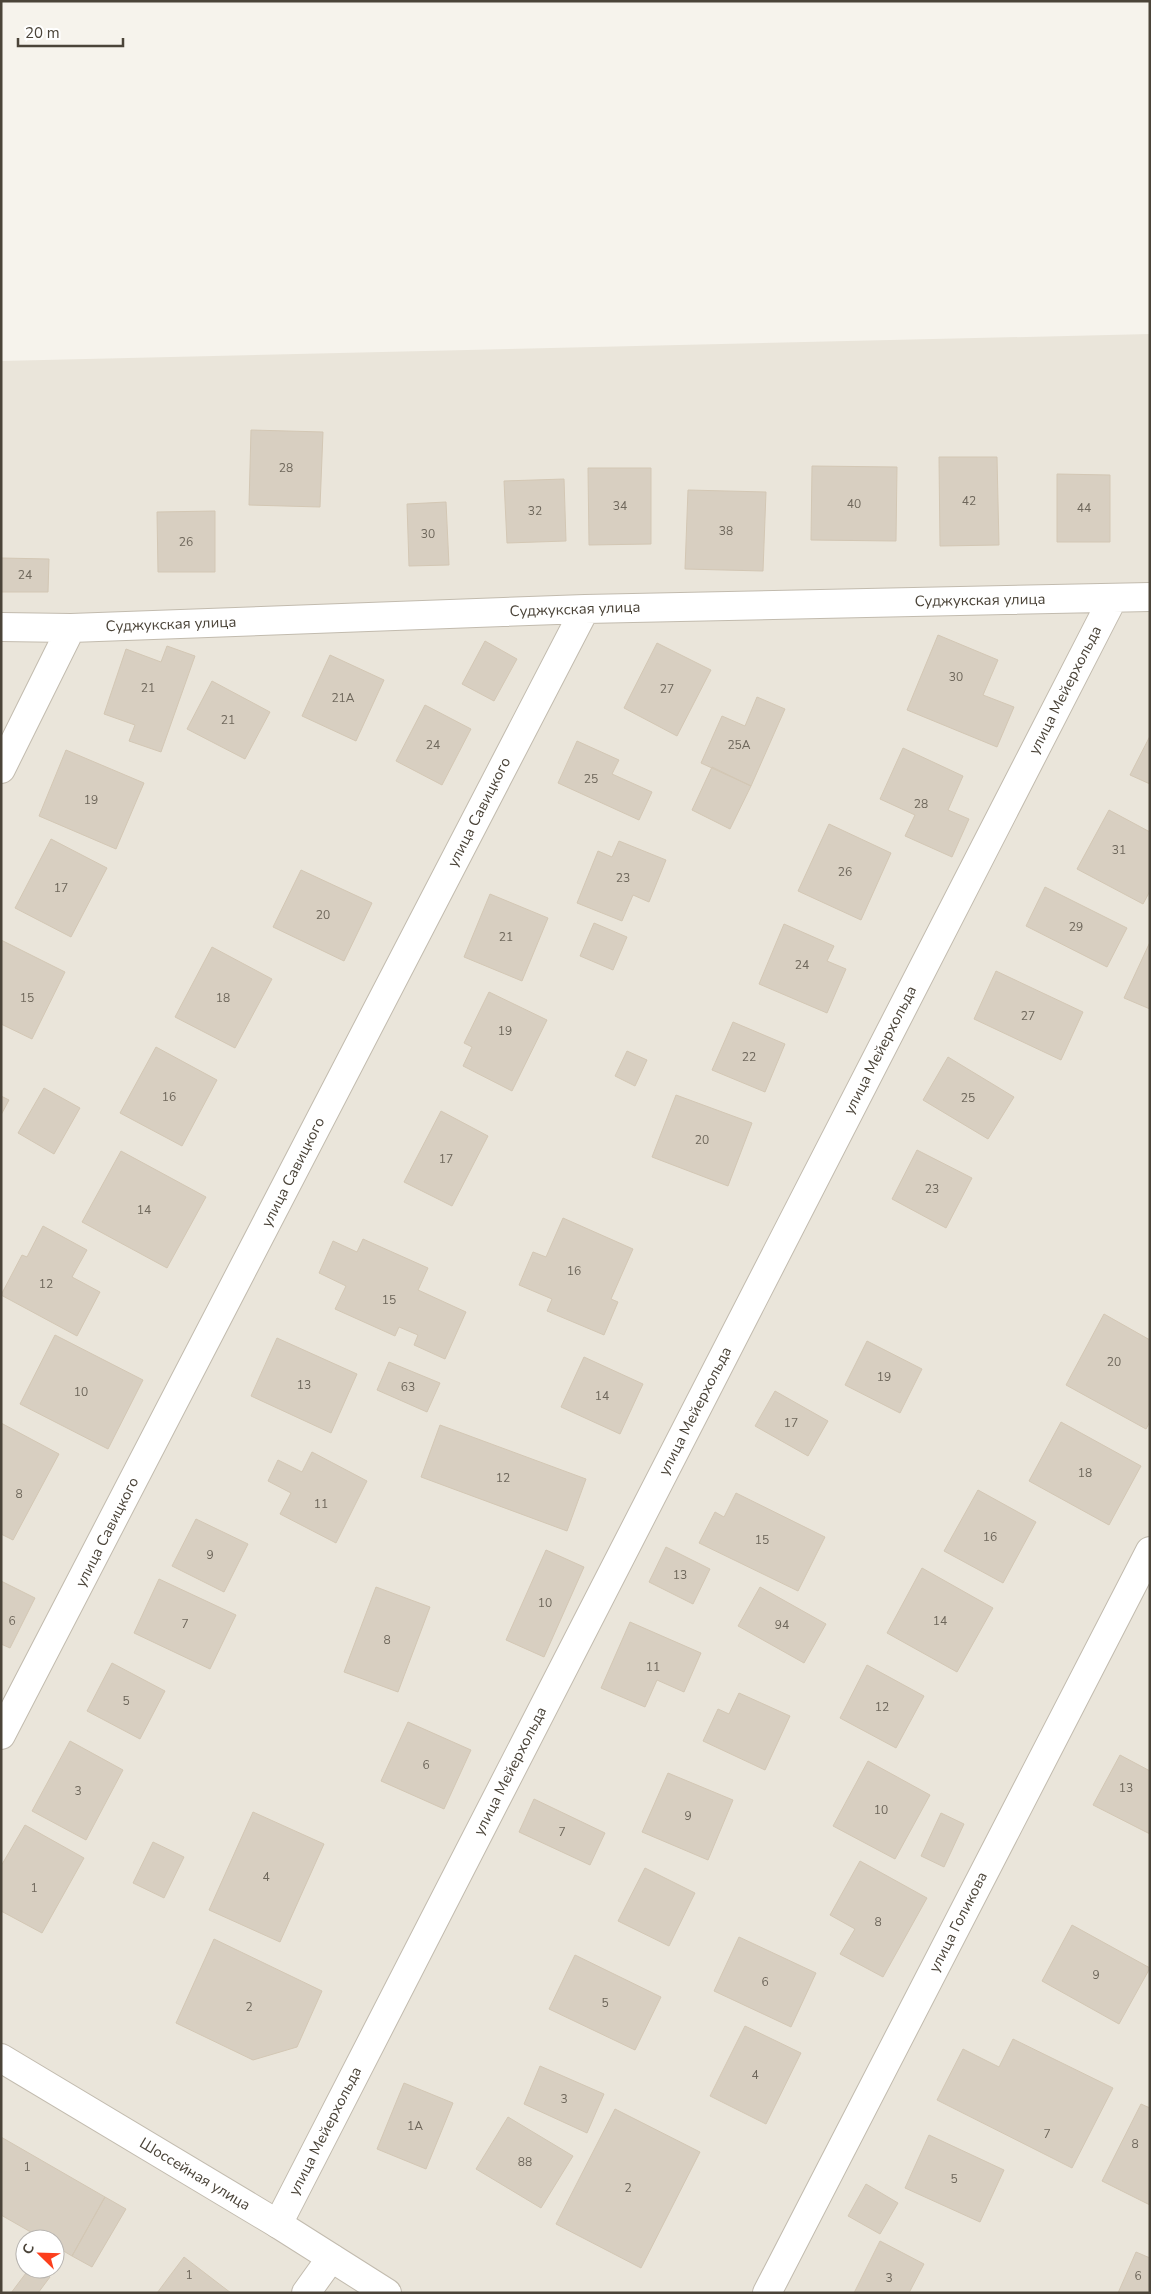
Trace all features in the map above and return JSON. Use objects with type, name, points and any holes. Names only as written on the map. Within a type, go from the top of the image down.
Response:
[{"type":"street","name":"Суджукская улица","points":[[1,627],[71,628],[585,609],[1150,597]]},
{"type":"street","name":"улица Мейерхольда","points":[[278,2224],[1113,598]]},
{"type":"street","name":"улица Савицкого","points":[[1,1735],[585,609]]},
{"type":"street","points":[[1,769],[71,628]]},
{"type":"street","name":"улица Голикова","points":[[767,2293],[1150,1551]]},
{"type":"street","name":"Шоссейная улица","points":[[1,2058],[278,2224],[387,2293]]},
{"type":"street","points":[[306,2293],[331,2258]]},
{"type":"shaded area","points":[[1150,334],[1150,2293],[1,2293],[1,361]]},
{"type":"building","points":[[251,430],[323,432],[320,507],[249,505]]},
{"type":"building","points":[[939,457],[997,457],[999,545],[940,546]]},
{"type":"building","points":[[812,466],[897,467],[896,541],[811,540]]},
{"type":"building","points":[[588,468],[651,468],[651,544],[589,545]]},
{"type":"building","points":[[1057,474],[1110,475],[1110,542],[1057,542]]},
{"type":"building","points":[[564,479],[566,541],[507,543],[504,481]]},
{"type":"building","points":[[688,490],[766,492],[763,571],[685,569]]},
{"type":"building","points":[[446,502],[449,565],[409,566],[407,504]]},
{"type":"building","points":[[215,511],[215,572],[158,572],[157,512]]},
{"type":"building","points":[[1,558],[49,559],[48,592],[1,592]]},
{"type":"building","points":[[938,635],[998,660],[983,695],[1014,707],[997,747],[907,710]]},
{"type":"building","points":[[485,641],[517,659],[494,701],[462,684]]},
{"type":"building","points":[[657,643],[711,670],[677,736],[624,708]]},
{"type":"building","points":[[167,646],[195,656],[161,752],[129,741],[135,725],[104,714],[126,649],[161,662]]},
{"type":"building","points":[[330,655],[384,680],[356,741],[302,716]]},
{"type":"building","points":[[212,681],[270,712],[245,759],[187,729]]},
{"type":"building","points":[[757,697],[785,709],[751,786],[701,763],[722,716],[745,726]]},
{"type":"building","points":[[425,705],[471,729],[442,785],[396,761]]},
{"type":"building","points":[[1150,736],[1150,784],[1130,775]]},
{"type":"building","points":[[577,741],[619,760],[612,774],[652,792],[639,820],[558,783]]},
{"type":"building","points":[[903,748],[963,776],[948,810],[969,819],[952,857],[905,836],[915,815],[880,799]]},
{"type":"building","points":[[66,750],[144,783],[116,849],[39,816]]},
{"type":"building","points":[[712,767],[751,786],[730,829],[692,810]]},
{"type":"building","points":[[1109,810],[1150,832],[1150,891],[1143,904],[1077,869]]},
{"type":"building","points":[[829,824],[891,853],[861,920],[798,891]]},
{"type":"building","points":[[51,839],[107,868],[71,937],[15,908]]},
{"type":"building","points":[[619,841],[666,860],[649,902],[633,895],[622,921],[577,903],[598,851],[612,857]]},
{"type":"building","points":[[301,870],[372,903],[344,961],[273,927]]},
{"type":"building","points":[[1045,887],[1127,928],[1107,967],[1026,926]]},
{"type":"building","points":[[490,894],[548,918],[522,981],[464,957]]},
{"type":"building","points":[[594,923],[627,937],[613,970],[580,956]]},
{"type":"building","points":[[784,924],[834,946],[827,961],[846,969],[827,1013],[759,984]]},
{"type":"building","points":[[1,940],[65,972],[32,1039],[1,1024]]},
{"type":"building","points":[[1150,942],[1150,1009],[1124,998]]},
{"type":"building","points":[[212,947],[272,979],[235,1048],[175,1017]]},
{"type":"building","points":[[996,971],[1083,1012],[1061,1060],[974,1019]]},
{"type":"building","points":[[489,992],[547,1020],[512,1091],[463,1066],[472,1047],[464,1043]]},
{"type":"building","points":[[733,1022],[785,1044],[765,1092],[712,1070]]},
{"type":"building","points":[[156,1047],[217,1080],[182,1146],[120,1113]]},
{"type":"building","points":[[627,1051],[647,1060],[635,1086],[615,1076]]},
{"type":"building","points":[[948,1057],[1014,1097],[988,1139],[923,1100]]},
{"type":"building","points":[[44,1088],[80,1108],[54,1154],[18,1133]]},
{"type":"building","points":[[676,1095],[752,1123],[728,1186],[652,1157]]},
{"type":"building","points":[[1,1096],[9,1100],[1,1115]]},
{"type":"building","points":[[441,1111],[488,1136],[452,1206],[404,1182]]},
{"type":"building","points":[[917,1150],[972,1178],[946,1228],[892,1199]]},
{"type":"building","points":[[121,1151],[206,1197],[167,1268],[82,1222]]},
{"type":"building","points":[[563,1218],[633,1249],[611,1299],[618,1302],[604,1335],[547,1311],[552,1299],[519,1285],[533,1252],[546,1257]]},
{"type":"building","points":[[43,1226],[87,1250],[72,1277],[100,1292],[77,1336],[1,1295],[22,1255],[27,1257]]},
{"type":"building","points":[[363,1239],[428,1268],[418,1290],[466,1312],[445,1359],[414,1345],[418,1335],[399,1327],[395,1336],[335,1309],[346,1286],[319,1273],[333,1241],[357,1252]]},
{"type":"building","points":[[1104,1314],[1150,1340],[1150,1422],[1146,1429],[1066,1385]]},
{"type":"building","points":[[55,1335],[143,1380],[108,1449],[20,1404]]},
{"type":"building","points":[[277,1338],[357,1374],[331,1433],[251,1396]]},
{"type":"building","points":[[867,1341],[922,1369],[900,1413],[845,1385]]},
{"type":"building","points":[[584,1357],[643,1384],[620,1434],[561,1407]]},
{"type":"building","points":[[389,1362],[440,1383],[427,1412],[377,1390]]},
{"type":"building","points":[[775,1391],[828,1421],[808,1456],[755,1426]]},
{"type":"building","points":[[1061,1422],[1141,1466],[1109,1525],[1029,1481]]},
{"type":"building","points":[[1,1423],[59,1454],[13,1540],[1,1534]]},
{"type":"building","points":[[440,1425],[586,1479],[567,1531],[421,1477]]},
{"type":"building","points":[[312,1452],[367,1481],[336,1543],[280,1514],[291,1493],[268,1481],[278,1460],[302,1472]]},
{"type":"building","points":[[978,1490],[1036,1522],[1003,1583],[944,1551]]},
{"type":"building","points":[[736,1493],[825,1537],[798,1591],[699,1543],[715,1512],[724,1517]]},
{"type":"building","points":[[196,1519],[248,1544],[224,1592],[172,1566]]},
{"type":"building","points":[[666,1547],[710,1569],[693,1604],[649,1582]]},
{"type":"building","points":[[546,1550],[584,1567],[544,1657],[506,1640]]},
{"type":"building","points":[[922,1568],[993,1608],[957,1672],[887,1633]]},
{"type":"building","points":[[159,1579],[236,1615],[210,1669],[134,1633]]},
{"type":"building","points":[[1,1581],[35,1598],[10,1648],[1,1644]]},
{"type":"building","points":[[376,1587],[430,1607],[398,1692],[344,1672]]},
{"type":"building","points":[[760,1587],[826,1624],[804,1663],[738,1626]]},
{"type":"building","points":[[630,1622],[701,1653],[684,1692],[657,1680],[645,1707],[601,1688]]},
{"type":"building","points":[[112,1663],[165,1691],[140,1739],[87,1711]]},
{"type":"building","points":[[867,1665],[924,1696],[896,1748],[840,1718]]},
{"type":"building","points":[[739,1693],[790,1716],[765,1770],[703,1741],[718,1709],[729,1714]]},
{"type":"building","points":[[408,1722],[471,1750],[444,1809],[381,1781]]},
{"type":"building","points":[[70,1741],[123,1770],[86,1840],[32,1811]]},
{"type":"building","points":[[1120,1755],[1150,1771],[1150,1834],[1093,1805]]},
{"type":"building","points":[[868,1761],[930,1795],[895,1859],[833,1826]]},
{"type":"building","points":[[668,1773],[733,1800],[708,1860],[642,1832]]},
{"type":"building","points":[[534,1799],[605,1833],[590,1865],[519,1832]]},
{"type":"building","points":[[253,1812],[324,1844],[280,1942],[209,1910]]},
{"type":"building","points":[[941,1813],[964,1824],[944,1867],[921,1856]]},
{"type":"building","points":[[25,1825],[84,1858],[42,1933],[1,1911],[1,1866]]},
{"type":"building","points":[[153,1842],[184,1857],[164,1898],[133,1883]]},
{"type":"building","points":[[860,1861],[927,1898],[883,1977],[840,1954],[855,1929],[830,1915]]},
{"type":"building","points":[[645,1868],[695,1893],[669,1946],[618,1921]]},
{"type":"building","points":[[1072,1925],[1150,1968],[1119,2024],[1042,1981]]},
{"type":"building","points":[[739,1937],[816,1973],[791,2027],[714,1991]]},
{"type":"building","points":[[214,1939],[322,1991],[297,2047],[253,2060],[176,2023]]},
{"type":"building","points":[[575,1955],[661,1997],[635,2050],[549,2009]]},
{"type":"building","points":[[745,2026],[801,2053],[766,2124],[710,2096]]},
{"type":"building","points":[[1013,2039],[1113,2088],[1072,2168],[937,2100],[963,2049],[999,2067]]},
{"type":"building","points":[[540,2066],[604,2094],[587,2133],[524,2104]]},
{"type":"building","points":[[404,2083],[453,2103],[426,2169],[377,2149]]},
{"type":"building","points":[[1141,2104],[1150,2108],[1150,2205],[1102,2181]]},
{"type":"building","points":[[615,2109],[700,2152],[641,2268],[556,2224]]},
{"type":"building","points":[[508,2117],[573,2156],[541,2208],[476,2169]]},
{"type":"building","points":[[929,2135],[1004,2170],[980,2222],[905,2188]]},
{"type":"building","points":[[1,2137],[105,2197],[72,2256],[65,2252],[65,2229],[26,2229],[1,2215]]},
{"type":"building","points":[[866,2184],[898,2203],[880,2234],[848,2216]]},
{"type":"building","points":[[105,2197],[126,2209],[92,2267],[72,2256]]},
{"type":"building","points":[[880,2241],[924,2264],[909,2293],[854,2293]]},
{"type":"building","points":[[1136,2252],[1150,2258],[1150,2293],[1118,2293]]},
{"type":"building","points":[[184,2257],[231,2293],[157,2293]]},
{"type":"building","points":[[22,2279],[48,2279],[38,2293],[11,2293]]}]
